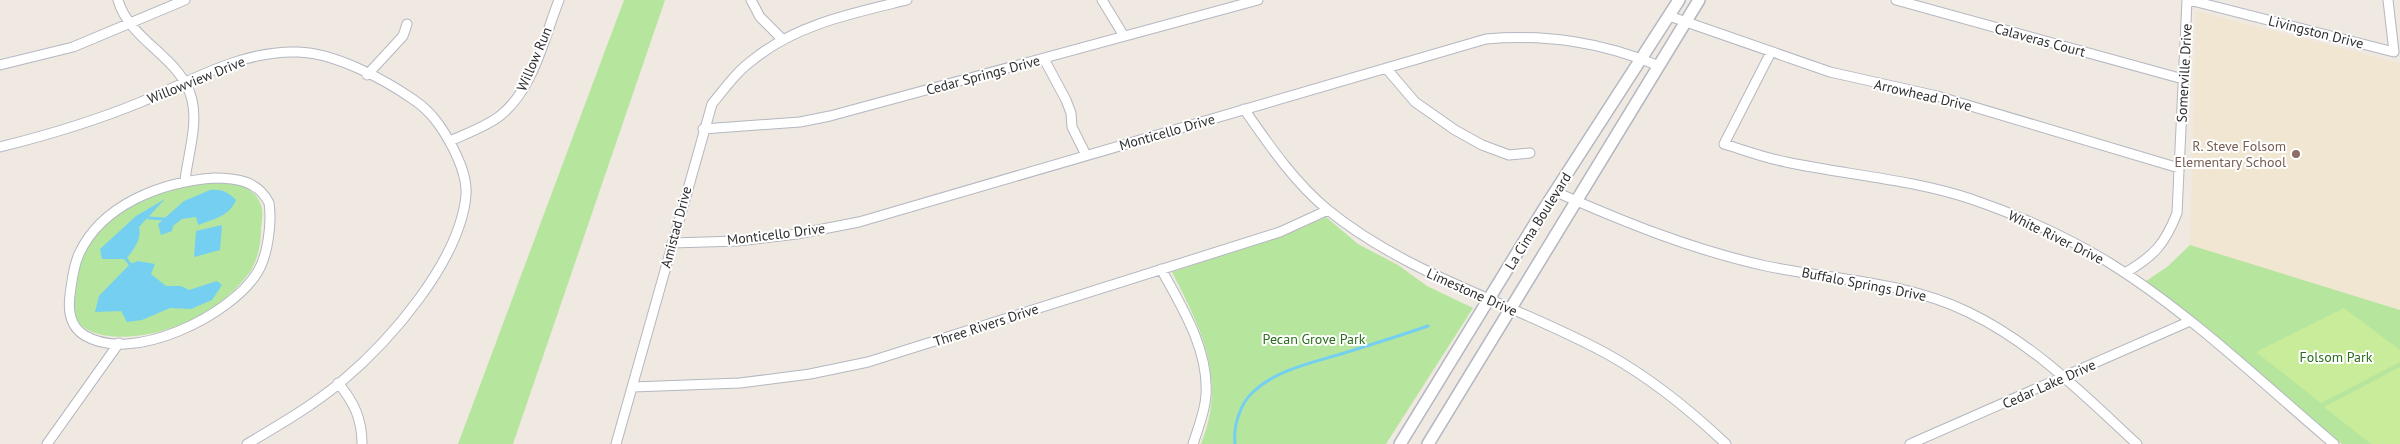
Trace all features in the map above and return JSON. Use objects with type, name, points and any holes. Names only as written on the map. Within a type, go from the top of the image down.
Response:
[{"type":"street","points":[[118,0],[119,9],[129,23],[185,82],[192,98],[193,116],[185,180]]},
{"type":"street","points":[[0,65],[74,47],[185,0]]},
{"type":"street","name":"Willow Run","points":[[450,141],[500,116],[513,104],[524,88],[558,0]]},
{"type":"street","points":[[751,0],[760,17],[782,39]]},
{"type":"street","name":"Amistad Drive","points":[[616,444],[712,104],[729,80],[747,63],[769,46],[782,39],[828,20],[906,0]]},
{"type":"street","points":[[1102,0],[1124,36]]},
{"type":"street","name":"Cedar Springs Drive","points":[[704,129],[800,122],[1044,59],[1258,0]]},
{"type":"street","name":"La Cima Boulevard","points":[[1400,444],[1556,192],[1679,0]]},
{"type":"street","name":"La Cima Boulevard","points":[[1428,444],[1699,0]]},
{"type":"street","name":"Calaveras Court","points":[[1896,0],[2183,79]]},
{"type":"street","name":"Somerville Drive","points":[[2125,273],[2150,260],[2166,241],[2177,213],[2188,0]]},
{"type":"street","name":"Livingston Drive","points":[[2188,0],[2394,52],[2388,0]]},
{"type":"street","name":"Arrowhead Drive","points":[[1669,16],[1839,74],[1937,96],[2179,168]]},
{"type":"street","points":[[367,75],[403,36],[407,24]]},
{"type":"street","name":"Monticello Drive","points":[[672,243],[738,241],[797,234],[859,222],[1486,39],[1510,36],[1538,36],[1587,41],[1642,58],[1659,66]]},
{"type":"street","name":"Willowview Drive","points":[[0,147],[64,131],[143,102],[185,82],[251,58],[299,52],[321,55],[392,86],[417,101],[434,116],[450,141],[466,177],[466,196],[462,221],[451,244],[427,284],[395,327],[350,373],[302,411],[247,444]]},
{"type":"street","name":"White River Drive","points":[[1771,52],[1724,144],[1783,161],[1896,180],[1970,198],[2071,242],[2125,273],[2188,322],[2334,444]]},
{"type":"street","points":[[1044,59],[1066,100],[1071,113],[1072,127],[1086,155]]},
{"type":"street","points":[[1386,68],[1415,102],[1455,130],[1482,145],[1509,155],[1530,153]]},
{"type":"street","name":"Limestone Drive","points":[[1244,109],[1287,169],[1328,210],[1389,252],[1489,301],[1511,309],[1609,355],[1649,380],[1706,425],[1726,444]]},
{"type":"street","points":[[234,178],[252,183],[264,193],[269,204],[268,244],[264,262],[253,280],[229,302],[201,322],[173,333],[142,341],[119,343],[99,340],[79,332],[70,320],[68,306],[79,253],[87,240],[103,222],[124,206],[144,195],[185,180],[234,178]]},
{"type":"street","name":"Buffalo Springs Drive","points":[[1556,192],[1650,232],[1740,260],[1928,296],[1967,311],[2006,332],[2064,377],[2137,444]]},
{"type":"street","name":"Three Rivers Drive","points":[[633,387],[740,383],[810,374],[868,362],[1280,232],[1328,210]]},
{"type":"street","points":[[1161,269],[1191,322],[1205,368],[1204,413],[1193,444]]},
{"type":"street","name":"Cedar Lake Drive","points":[[1910,444],[2188,322]]},
{"type":"street","points":[[47,444],[119,343]]},
{"type":"street","points":[[338,383],[359,411],[363,429],[362,444]]},
{"type":"shaded area","name":"R. Steve Folsom Elementary School","points":[[2196,11],[2400,63],[2400,310],[2190,245]]},
{"type":"green space","points":[[624,0],[665,0],[513,444],[458,444]]},
{"type":"green space","points":[[210,182],[233,184],[247,188],[258,198],[261,205],[259,250],[253,267],[246,277],[223,300],[210,309],[166,330],[150,334],[119,337],[92,332],[84,328],[74,315],[72,307],[77,273],[85,250],[94,235],[118,213],[143,199],[168,190]]},
{"type":"green space","name":"Pecan Grove Park","points":[[1326,217],[1358,244],[1398,265],[1427,286],[1473,308],[1386,444],[1201,444],[1212,398],[1208,355],[1193,314],[1172,272],[1287,234]]},
{"type":"green space","name":"Folsom Park","points":[[2190,245],[2400,310],[2400,444],[2342,444],[2143,283],[2167,267]]},
{"type":"green space","points":[[2344,308],[2400,350],[2400,362],[2321,403],[2256,352]]},
{"type":"green space","points":[[2400,367],[2400,444],[2371,444],[2324,407]]},
{"type":"water","points":[[210,190],[218,190],[230,195],[236,200],[233,206],[220,217],[198,225],[196,217],[182,219],[173,226],[172,231],[161,235],[158,224],[184,201]]},
{"type":"water","points":[[165,199],[139,227],[138,240],[126,259],[102,259],[100,249],[136,216]]},
{"type":"water","points":[[222,225],[220,250],[194,257],[196,231]]},
{"type":"water","points":[[138,261],[155,264],[151,274],[166,286],[181,286],[189,290],[217,281],[222,285],[212,300],[191,309],[170,308],[142,320],[127,322],[121,311],[95,312],[99,296],[130,264]]},
{"type":"waterway","points":[[149,218],[164,219]]},
{"type":"waterway","points":[[126,259],[130,264]]},
{"type":"waterway","points":[[1235,444],[1236,423],[1241,409],[1248,397],[1262,384],[1306,364],[1428,326]]},
{"type":"place","name":"R. Steve Folsom Elementary School","points":[[2296,154]]}]
